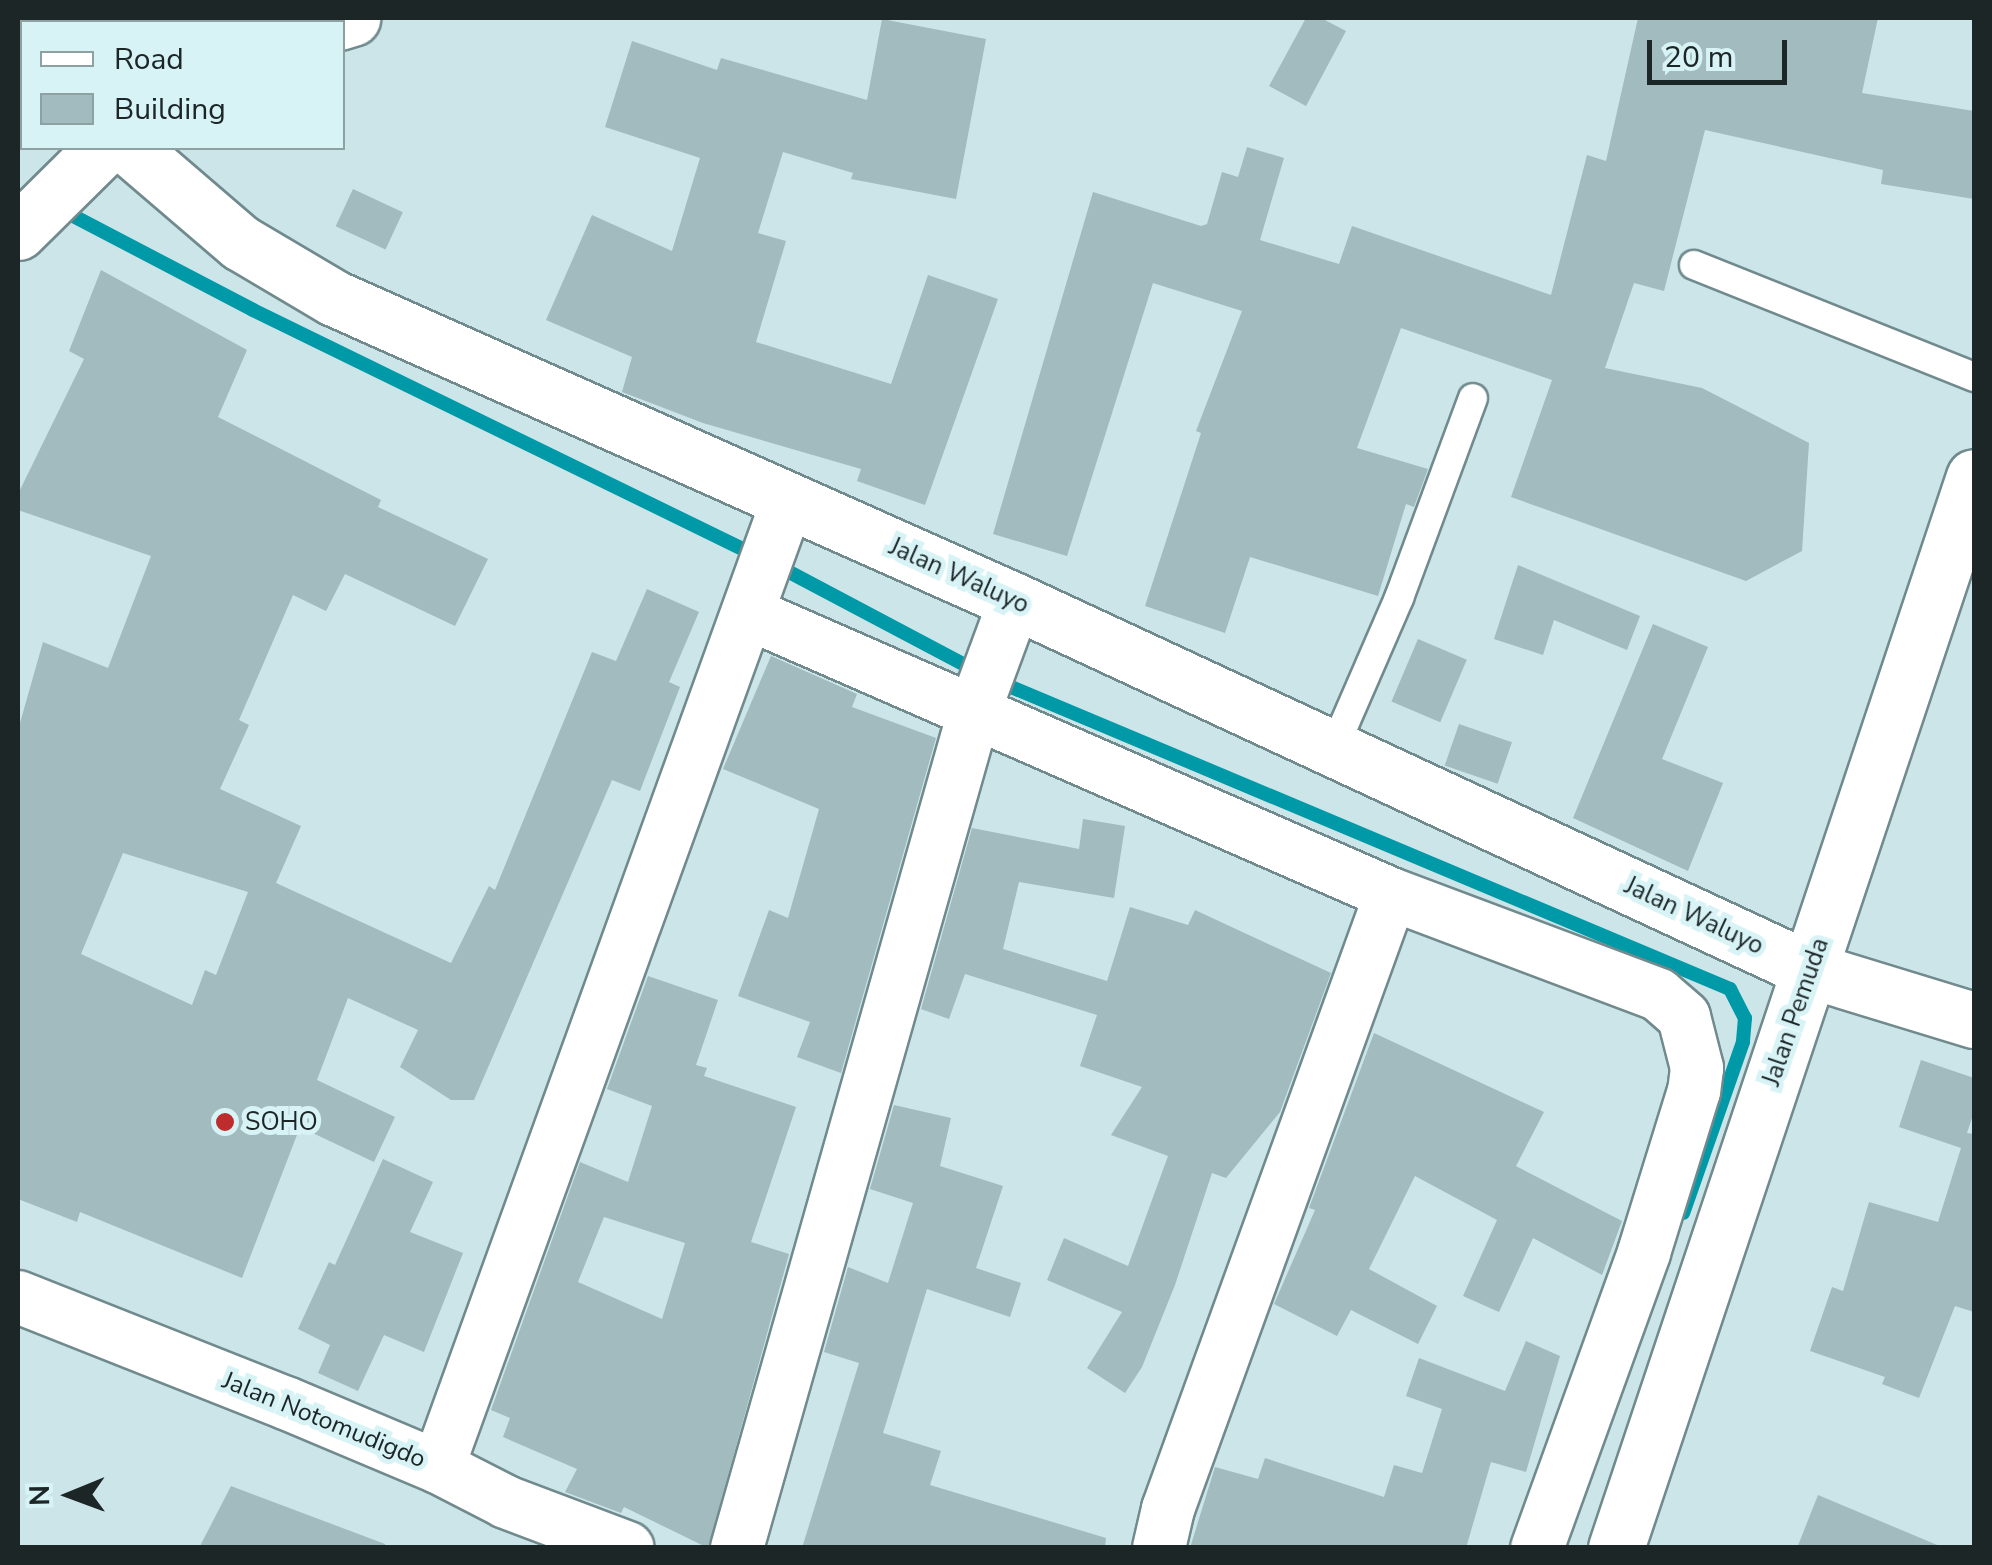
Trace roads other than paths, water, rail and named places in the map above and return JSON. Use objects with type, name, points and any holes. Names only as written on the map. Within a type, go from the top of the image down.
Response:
[{"type":"main road","points":[[18,232],[106,154]]},
{"type":"main road","name":"Jalan Waluyo","points":[[106,154],[334,298],[784,515],[1010,616],[1333,750],[1810,970],[1974,1020]]},
{"type":"main road","name":"Jalan Pemuda","points":[[1616,1548],[1974,477]]},
{"type":"street","points":[[438,1466],[784,515]]},
{"type":"street","points":[[753,605],[979,700],[1391,894],[1660,994],[1684,1016],[1697,1068],[1694,1091],[1644,1253],[1536,1548]]},
{"type":"street","points":[[737,1548],[979,700],[1010,616]]},
{"type":"street","points":[[1159,1548],[1168,1509],[1391,894]]},
{"type":"street","name":"Jalan Notomudigdo","points":[[18,1297],[438,1466],[506,1502],[628,1548]]},
{"type":"lane","points":[[1694,265],[1974,377]]},
{"type":"lane","points":[[1333,750],[1399,598],[1473,398]]},
{"type":"waterway","points":[[60,209],[253,310],[757,556]]},
{"type":"waterway","points":[[776,565],[978,672]]},
{"type":"waterway","points":[[997,681],[1730,989],[1745,1018],[1743,1042],[1683,1213]]},
{"type":"place","name":"SOHO","points":[[225,1122]]}]
